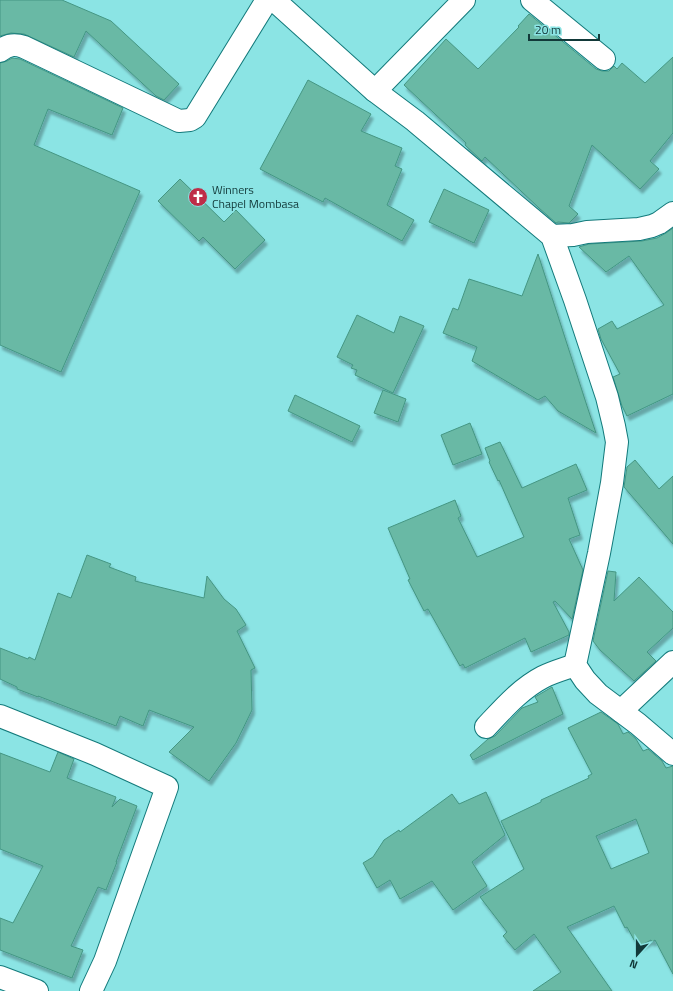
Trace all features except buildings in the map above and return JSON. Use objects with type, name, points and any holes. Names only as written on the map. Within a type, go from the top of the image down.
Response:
[{"type":"street","points":[[0,51],[8,45],[24,47],[179,121],[190,120],[195,117],[267,0]]},
{"type":"street","points":[[274,0],[375,91],[415,121],[552,236],[607,397],[617,442],[612,483],[599,553],[575,666],[598,694],[638,724],[673,754]]},
{"type":"street","points":[[375,91],[464,0]]},
{"type":"street","points":[[532,0],[604,59]]},
{"type":"street","points":[[552,236],[639,229],[659,224],[673,213]]},
{"type":"street","points":[[621,711],[673,662]]},
{"type":"street","points":[[486,727],[522,691],[541,678],[558,670],[575,666]]},
{"type":"street","points":[[0,716],[95,754],[167,787],[105,961],[91,991]]},
{"type":"street","points":[[0,977],[37,991]]},
{"type":"place","name":"Winners Chapel Mombasa","points":[[198,197]]}]
